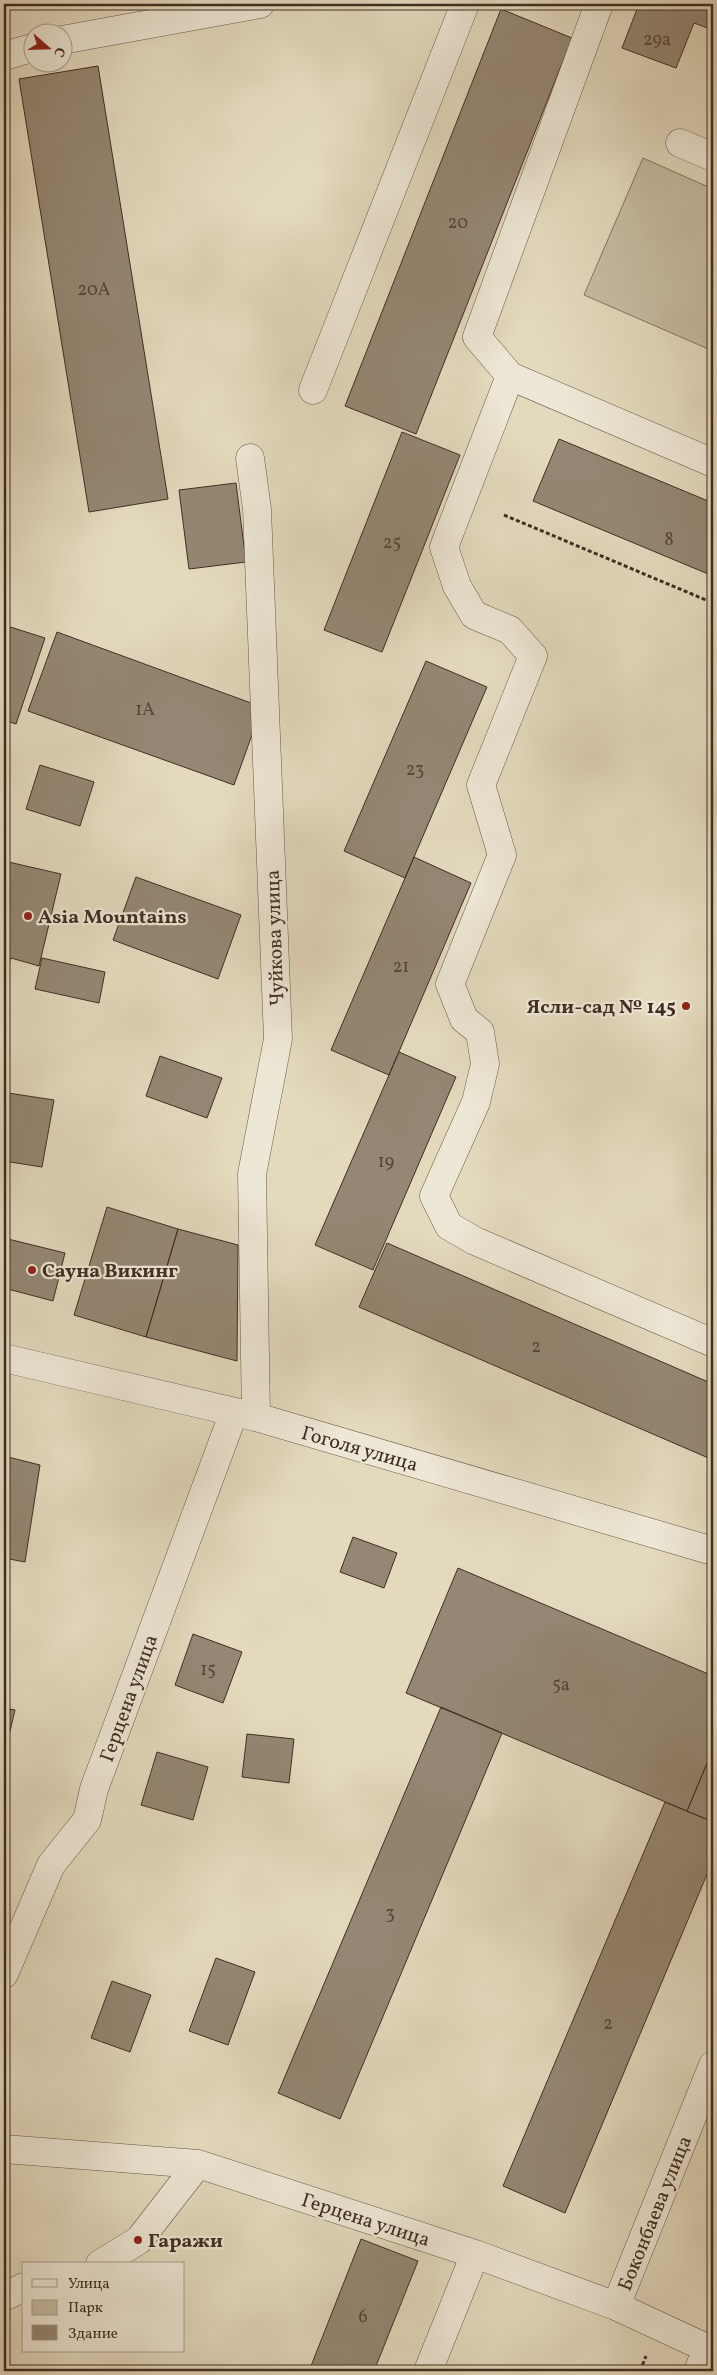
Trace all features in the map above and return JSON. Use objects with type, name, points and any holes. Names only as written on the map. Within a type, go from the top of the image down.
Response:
[{"type":"street","points":[[72,38],[260,4]]},
{"type":"street","points":[[313,390],[465,4]]},
{"type":"street","points":[[599,4],[477,337],[510,376],[713,463]]},
{"type":"street","points":[[4,56],[22,51]]},
{"type":"street","points":[[680,143],[713,157]]},
{"type":"street","points":[[510,376],[444,546],[457,586],[474,614],[510,630],[533,656],[481,785],[502,855],[450,984],[464,1019],[480,1032],[485,1064],[476,1102],[434,1196],[449,1226],[475,1241],[713,1342]]},
{"type":"street","name":"Чуйкова улица","points":[[245,1414],[252,1174],[278,1039],[257,509],[250,458]]},
{"type":"street","name":"Гоголя улица","points":[[4,1358],[245,1414],[713,1551]]},
{"type":"street","name":"Герцена улица","points":[[4,1974],[51,1865],[87,1820],[94,1789],[245,1414]]},
{"type":"street","name":"Боконбаева улица","points":[[616,2306],[713,2065]]},
{"type":"street","name":"Герцена улица","points":[[4,2149],[198,2164],[476,2254],[616,2306],[706,2357]]},
{"type":"street","points":[[103,2262],[139,2240],[198,2164]]},
{"type":"street","points":[[428,2371],[476,2254]]},
{"type":"street","points":[[4,2297],[22,2288]]},
{"type":"path","points":[[504,515],[713,603]]},
{"type":"green space","points":[[643,158],[713,189],[713,351],[584,295]]},
{"type":"building","points":[[639,4],[703,4],[713,8],[713,30],[694,23],[676,68],[622,48]]},
{"type":"building","points":[[501,9],[572,38],[416,434],[345,406]]},
{"type":"building","points":[[98,66],[168,499],[89,512],[19,79],[72,72],[72,70]]},
{"type":"building","points":[[402,432],[460,455],[382,652],[324,630]]},
{"type":"building","points":[[559,439],[713,503],[713,576],[533,501]]},
{"type":"building","points":[[236,483],[246,562],[189,569],[179,490]]},
{"type":"building","points":[[4,625],[45,638],[16,724],[4,720]]},
{"type":"building","points":[[57,632],[262,707],[234,785],[28,711]]},
{"type":"building","points":[[426,661],[487,687],[405,878],[344,851]]},
{"type":"building","points":[[40,765],[94,782],[80,826],[26,809]]},
{"type":"building","points":[[414,857],[471,883],[389,1075],[331,1050]]},
{"type":"building","name":"Asia Mountains","points":[[4,861],[61,874],[39,966],[11,958],[8,966],[4,968]]},
{"type":"building","points":[[136,877],[241,915],[218,979],[113,940]]},
{"type":"building","points":[[42,958],[105,972],[99,1003],[35,989]]},
{"type":"building","points":[[399,1052],[456,1077],[373,1270],[315,1245]]},
{"type":"building","points":[[160,1056],[222,1078],[207,1118],[146,1096]]},
{"type":"building","points":[[8,1093],[54,1100],[42,1167],[4,1161],[4,1114]]},
{"type":"building","points":[[107,1207],[178,1229],[146,1337],[74,1315]]},
{"type":"building","points":[[178,1229],[238,1245],[237,1361],[146,1337]]},
{"type":"building","name":"Сауна Викинг","points":[[4,1238],[65,1253],[53,1301],[4,1288]]},
{"type":"building","points":[[387,1243],[713,1384],[713,1460],[359,1307]]},
{"type":"building","points":[[4,1456],[40,1465],[25,1562],[4,1558]]},
{"type":"building","points":[[353,1537],[397,1553],[384,1588],[340,1572]]},
{"type":"building","points":[[458,1568],[713,1676],[713,1749],[687,1811],[406,1693]]},
{"type":"building","points":[[193,1634],[242,1652],[223,1703],[175,1685]]},
{"type":"building","points":[[441,1707],[502,1733],[340,2119],[278,2093]]},
{"type":"building","points":[[4,1708],[15,1710],[6,1748],[4,1748]]},
{"type":"building","points":[[247,1734],[294,1739],[289,1783],[242,1777]]},
{"type":"building","points":[[713,1749],[713,1822],[687,1811]]},
{"type":"building","points":[[157,1752],[208,1767],[193,1820],[141,1805]]},
{"type":"building","points":[[665,1802],[713,1822],[713,1860],[565,2213],[503,2186]]},
{"type":"building","points":[[216,1958],[255,1972],[228,2045],[189,2031]]},
{"type":"building","points":[[112,1981],[151,1995],[130,2052],[91,2038]]},
{"type":"building","points":[[361,2239],[418,2261],[374,2371],[309,2371]]},
{"type":"place","name":"Asia Mountains","points":[[28,916]]},
{"type":"place","name":"Ясли-сад № 145","points":[[686,1006]]},
{"type":"place","name":"Сауна Викинг","points":[[32,1270]]},
{"type":"place","name":"Гаражи","points":[[138,2240]]}]
